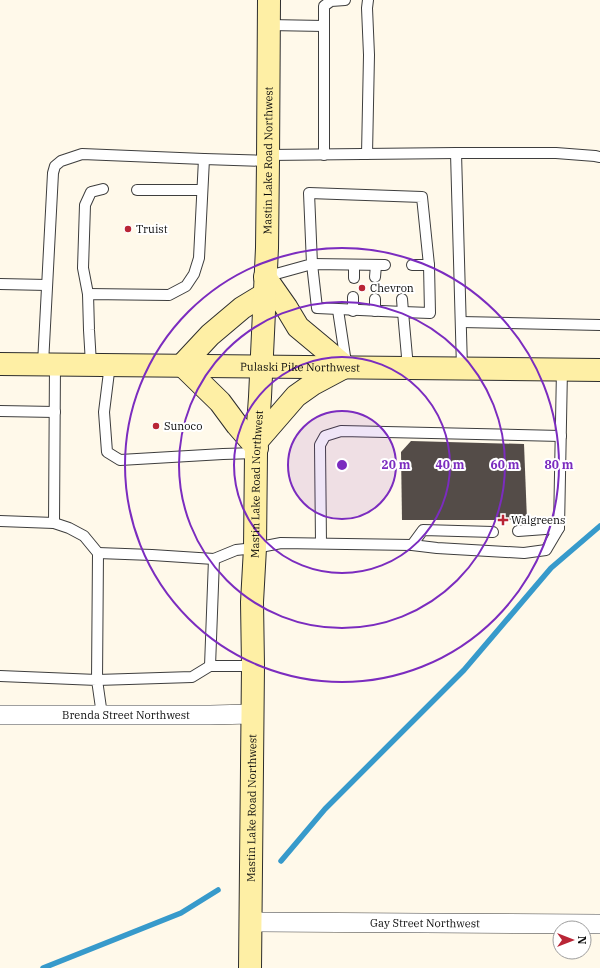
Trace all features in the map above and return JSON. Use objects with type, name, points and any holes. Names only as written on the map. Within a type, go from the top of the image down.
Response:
[{"type":"street","name":"Mastin Lake Road Northwest","points":[[250,968],[253,666],[252,602],[255,548],[257,447],[267,248],[269,0]]},
{"type":"street","points":[[265,286],[286,307],[298,328],[346,367],[313,384],[296,396],[257,447],[237,425],[220,402],[182,365],[210,335],[265,286]]},
{"type":"street","name":"Pulaski Pike Northwest","points":[[0,364],[600,370]]},
{"type":"street","name":"Brenda Street Northwest","points":[[0,715],[252,714]]},
{"type":"street","name":"Gay Street Northwest","points":[[251,922],[600,924]]},
{"type":"lane","points":[[324,154],[324,6],[331,1],[345,0]]},
{"type":"lane","points":[[367,154],[369,55],[368,0]]},
{"type":"lane","points":[[269,25],[324,26]]},
{"type":"lane","points":[[456,152],[462,368]]},
{"type":"lane","points":[[54,523],[56,412],[49,364],[47,285],[53,173],[55,166],[61,161],[82,154],[204,159],[268,158],[324,154],[556,152],[600,157]]},
{"type":"lane","points":[[88,294],[168,295],[186,286],[194,274],[199,258],[204,159]]},
{"type":"lane","points":[[103,189],[91,192],[85,205],[83,268],[88,294],[88,330],[101,364],[108,452],[120,460],[223,454],[257,447]]},
{"type":"lane","points":[[137,190],[202,190]]},
{"type":"lane","points":[[309,193],[422,197],[429,265],[430,313],[353,311],[317,308],[312,264],[309,193]]},
{"type":"lane","points":[[265,286],[312,264],[381,265],[375,277]]},
{"type":"lane","points":[[354,265],[354,278]]},
{"type":"lane","points":[[412,265],[429,265]]},
{"type":"lane","points":[[0,284],[47,285]]},
{"type":"lane","points":[[353,297],[353,311]]},
{"type":"lane","points":[[375,299],[375,311]]},
{"type":"lane","points":[[402,299],[408,368]]},
{"type":"lane","points":[[338,310],[346,367]]},
{"type":"lane","points":[[461,322],[600,325]]},
{"type":"lane","points":[[98,552],[214,559],[236,550],[281,543],[412,545],[524,554],[546,550],[559,528],[562,369]]},
{"type":"lane","points":[[0,411],[56,412]]},
{"type":"lane","points":[[321,543],[320,445],[325,436],[341,431],[561,436]]},
{"type":"lane","points":[[0,521],[54,523],[69,528],[84,536],[98,552],[97,680],[102,715]]},
{"type":"lane","points":[[518,531],[559,528]]},
{"type":"lane","points":[[412,545],[423,530],[493,532]]},
{"type":"lane","points":[[210,666],[214,559]]},
{"type":"lane","points":[[0,676],[97,680],[192,677],[210,666],[253,666]]},
{"type":"building","name":"Walgreens","points":[[411,441],[524,444],[527,520],[402,520],[401,452]]},
{"type":"waterway","points":[[281,861],[325,809],[464,670],[551,568],[600,526]]},
{"type":"waterway","points":[[43,968],[181,913],[218,890]]},
{"type":"place","name":"Truist","points":[[128,229]]},
{"type":"place","name":"Chevron","points":[[362,288]]},
{"type":"place","name":"Sunoco","points":[[156,426]]},
{"type":"place","name":"Walgreens","points":[[503,520]]}]
